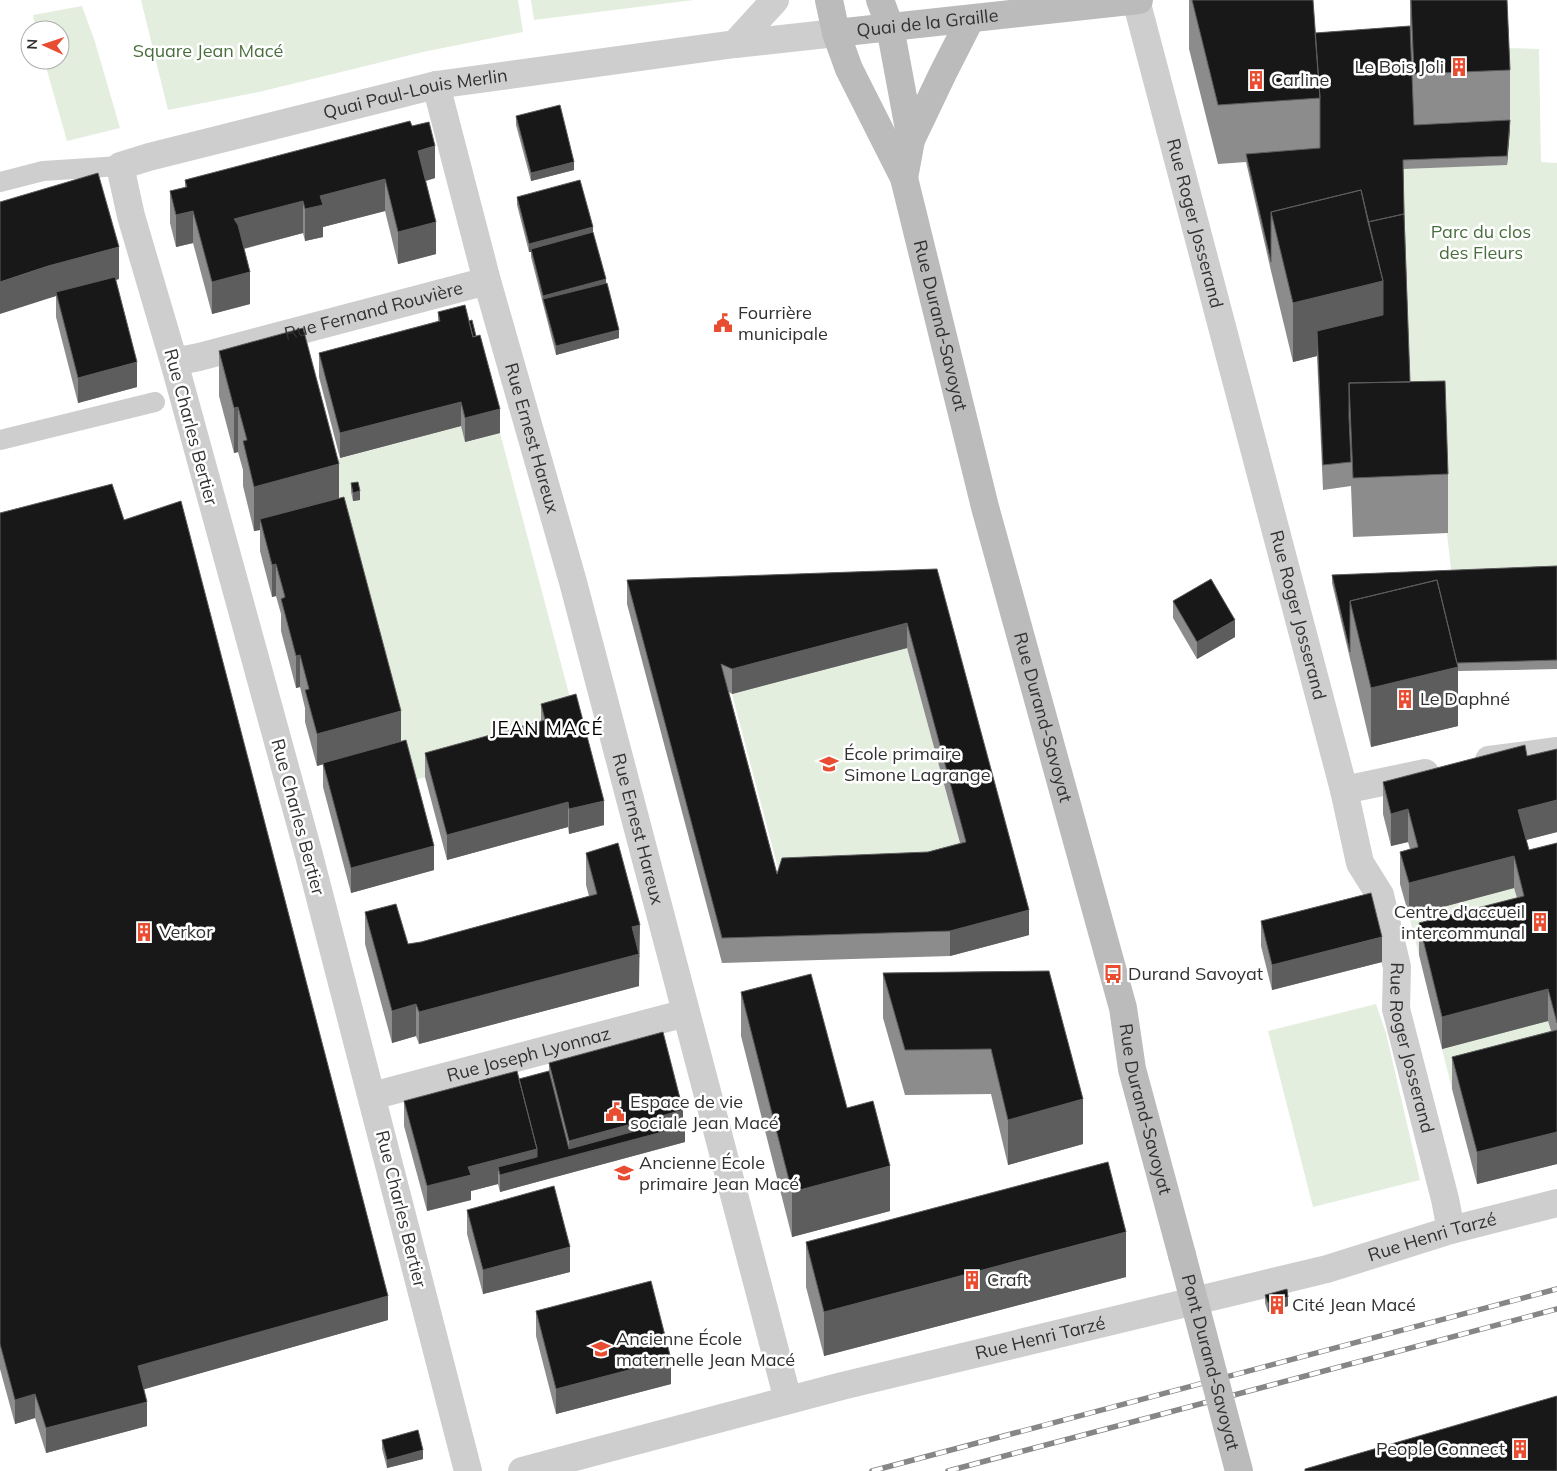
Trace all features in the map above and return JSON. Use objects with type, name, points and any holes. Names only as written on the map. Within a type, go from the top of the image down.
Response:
[{"type":"main road","name":"Rue Durand-Savoyat","points":[[829,0],[836,33],[849,69],[904,178],[985,507],[1123,1008],[1132,1069],[1182,1255]]},
{"type":"main road","points":[[880,0],[890,27],[911,140]]},
{"type":"main road","name":"Quai de la Graille","points":[[836,33],[970,20],[1138,0]]},
{"type":"main road","name":"Rue Durand-Savoyat","points":[[904,178],[911,140],[942,72],[970,20]]},
{"type":"main road","name":"Pont Durand-Savoyat","points":[[1182,1255],[1239,1471]]},
{"type":"street","points":[[735,44],[774,0]]},
{"type":"street","name":"Rue Roger Josserand","points":[[1138,0],[1344,790],[1360,863],[1380,895],[1397,967],[1396,1009],[1445,1199],[1451,1230]]},
{"type":"street","name":"Quai Paul-Louis Merlin","points":[[120,166],[158,154],[436,85],[735,44],[836,33]]},
{"type":"street","name":"Rue Ernest Hareux","points":[[436,85],[487,281],[573,582],[788,1400]]},
{"type":"street","name":"Rue Charles Bertier","points":[[120,166],[132,216],[302,829],[468,1471]]},
{"type":"street","name":"Rue Fernand Rouvière","points":[[174,362],[487,281]]},
{"type":"street","points":[[1344,790],[1458,766],[1557,751]]},
{"type":"street","name":"Rue Joseph Lyonnaz","points":[[372,1096],[686,1013]]},
{"type":"street","name":"Rue Henri Tarzé","points":[[522,1471],[788,1400],[1327,1269],[1451,1230],[1557,1203]]},
{"type":"lane","name":"Quai Paul-Louis Merlin","points":[[0,182],[43,170],[120,166]]},
{"type":"lane","points":[[0,440],[155,402]]},
{"type":"green space","name":"Square Jean Macé","points":[[141,0],[518,0],[523,32],[423,52],[259,92],[168,110]]},
{"type":"green space","points":[[531,0],[694,0],[534,20]]},
{"type":"green space","points":[[82,6],[95,42],[120,128],[67,141],[47,70],[70,70],[70,20],[34,20],[33,15]]},
{"type":"green space","name":"Parc du clos des Fleurs","points":[[1506,48],[1539,49],[1541,162],[1557,163],[1557,601],[1452,579],[1447,533],[1411,441],[1332,166],[1508,144],[1510,129]]},
{"type":"green space","points":[[461,426],[466,442],[500,433],[573,709],[545,745],[411,781],[327,462]]},
{"type":"green space","points":[[907,648],[966,866],[782,883],[732,694]]},
{"type":"green space","points":[[1514,888],[1524,928],[1419,955],[1409,916]]},
{"type":"green space","points":[[1376,1004],[1386,1033],[1420,1180],[1313,1207],[1268,1031]]},
{"type":"green space","points":[[1548,1021],[1557,1055],[1557,1062],[1452,1089],[1442,1049]]},
{"type":"building","points":[[1192,0],[1313,0],[1320,98],[1218,105]]},
{"type":"building","points":[[1411,0],[1507,0],[1510,70],[1414,74]]},
{"type":"building","points":[[1410,26],[1414,125],[1510,120],[1507,156],[1403,160],[1404,214],[1368,222],[1361,190],[1271,212],[1271,262],[1246,154],[1320,148],[1320,98],[1315,33]]},
{"type":"building","points":[[560,105],[574,162],[531,173],[516,116]]},
{"type":"building","points":[[410,121],[412,126],[429,122],[435,146],[418,151],[436,222],[398,232],[385,179],[320,196],[323,205],[305,209],[303,201],[234,219],[238,225],[250,272],[212,282],[193,211],[176,215],[170,191],[187,187],[185,180]]},
{"type":"building","points":[[98,173],[119,247],[48,266],[0,282],[0,202]]},
{"type":"building","points":[[580,180],[593,227],[529,244],[517,197]]},
{"type":"building","points":[[1361,190],[1383,281],[1293,303],[1271,212]]},
{"type":"building","points":[[1404,214],[1410,382],[1349,383],[1351,462],[1323,465],[1317,331],[1383,315],[1383,281],[1368,222]]},
{"type":"building","points":[[593,232],[606,279],[543,296],[531,249]]},
{"type":"building","points":[[115,277],[137,362],[78,378],[56,292]]},
{"type":"building","points":[[607,283],[619,330],[556,346],[543,299]]},
{"type":"building","points":[[465,305],[473,337],[480,335],[500,409],[465,418],[461,402],[340,433],[319,353],[440,321],[438,312]]},
{"type":"building","points":[[472,320],[476,336],[473,337],[469,321]]},
{"type":"building","points":[[303,328],[339,464],[254,487],[243,441],[247,440],[238,407],[234,408],[219,351]]},
{"type":"building","points":[[1445,381],[1448,474],[1353,478],[1349,383]]},
{"type":"building","points":[[358,482],[360,491],[353,493],[351,483]]},
{"type":"building","name":"Verkor","points":[[112,484],[124,520],[181,501],[388,1296],[138,1366],[147,1402],[46,1428],[35,1394],[15,1400],[0,1344],[0,513]]},
{"type":"building","points":[[344,497],[401,711],[317,734],[305,690],[309,689],[300,655],[296,656],[281,599],[285,597],[276,564],[272,565],[260,519]]},
{"type":"building","points":[[1557,566],[1557,660],[1457,663],[1437,580],[1350,601],[1350,652],[1332,575]]},
{"type":"building","points":[[937,569],[1029,910],[950,931],[722,938],[627,580]],"holes":[[[907,623],[966,842],[928,852],[782,858],[777,874],[721,664],[732,669]]]},
{"type":"building","points":[[1211,579],[1235,620],[1197,642],[1173,601]]},
{"type":"building","points":[[1437,580],[1458,667],[1371,688],[1350,601]]},
{"type":"building","points":[[576,694],[604,801],[569,809],[568,802],[447,835],[425,753],[545,720],[541,704]]},
{"type":"building","points":[[406,740],[434,846],[351,868],[323,763]]},
{"type":"building","name":"Centre d'accueil intercommunal","points":[[1525,745],[1527,756],[1557,749],[1557,800],[1518,810],[1529,850],[1557,843],[1557,1023],[1548,989],[1442,1017],[1419,923],[1524,896],[1514,856],[1409,883],[1400,852],[1418,847],[1408,809],[1391,814],[1383,782]]},
{"type":"building","points":[[618,843],[640,925],[632,927],[639,954],[419,1012],[416,1004],[392,1011],[365,912],[396,904],[408,944],[597,894],[586,853]]},
{"type":"building","points":[[1371,893],[1382,937],[1272,965],[1261,921]]},
{"type":"building","points":[[1049,971],[1083,1099],[1008,1120],[991,1049],[905,1050],[883,973]]},
{"type":"building","points":[[811,974],[847,1108],[873,1101],[890,1166],[792,1192],[741,992]]},
{"type":"building","points":[[1557,1030],[1557,1132],[1477,1152],[1452,1057]]},
{"type":"building","points":[[663,1032],[683,1110],[569,1141],[549,1063]]},
{"type":"building","points":[[517,1071],[537,1149],[468,1167],[471,1175],[427,1186],[404,1101]]},
{"type":"building","points":[[549,1071],[569,1149],[683,1118],[685,1126],[500,1175],[498,1167],[537,1157],[537,1149],[519,1079]]},
{"type":"building","points":[[1108,1162],[1126,1232],[824,1312],[806,1242]]},
{"type":"building","points":[[554,1186],[570,1247],[483,1270],[467,1210]]},
{"type":"building","points":[[651,1281],[671,1359],[556,1389],[536,1311]]},
{"type":"building","points":[[1287,1289],[1288,1297],[1268,1303],[1265,1295]]},
{"type":"building","points":[[1557,1396],[1557,1471],[1305,1471],[1305,1469]]},
{"type":"building","points":[[418,1430],[423,1450],[387,1460],[382,1440]]},
{"type":"railway","points":[[872,1471],[1557,1289]]},
{"type":"railway","points":[[948,1471],[1557,1309]]},
{"type":"place","name":"Le Bois Joli","points":[[1459,67]]},
{"type":"place","name":"Carline","points":[[1256,80]]},
{"type":"place","name":"Fourrière municipale","points":[[723,323]]},
{"type":"place","name":"Le Daphné","points":[[1405,699]]},
{"type":"place","name":"École primaire Simone Lagrange","points":[[829,764]]},
{"type":"place","name":"Centre d'accueil intercommunal","points":[[1540,922]]},
{"type":"place","name":"Verkor","points":[[144,932]]},
{"type":"place","name":"Durand Savoyat","points":[[1113,974]]},
{"type":"place","name":"Espace de vie sociale Jean Macé","points":[[615,1112]]},
{"type":"place","name":"Ancienne École primaire Jean Macé","points":[[624,1173]]},
{"type":"place","name":"Craft","points":[[972,1280]]},
{"type":"place","name":"Cité Jean Macé","points":[[1277,1305]]},
{"type":"place","name":"Ancienne École maternelle Jean Macé","points":[[601,1349]]},
{"type":"place","name":"People Connect","points":[[1520,1449]]},
{"type":"district","name":"JEAN MACÉ","points":[[547,728]]}]
